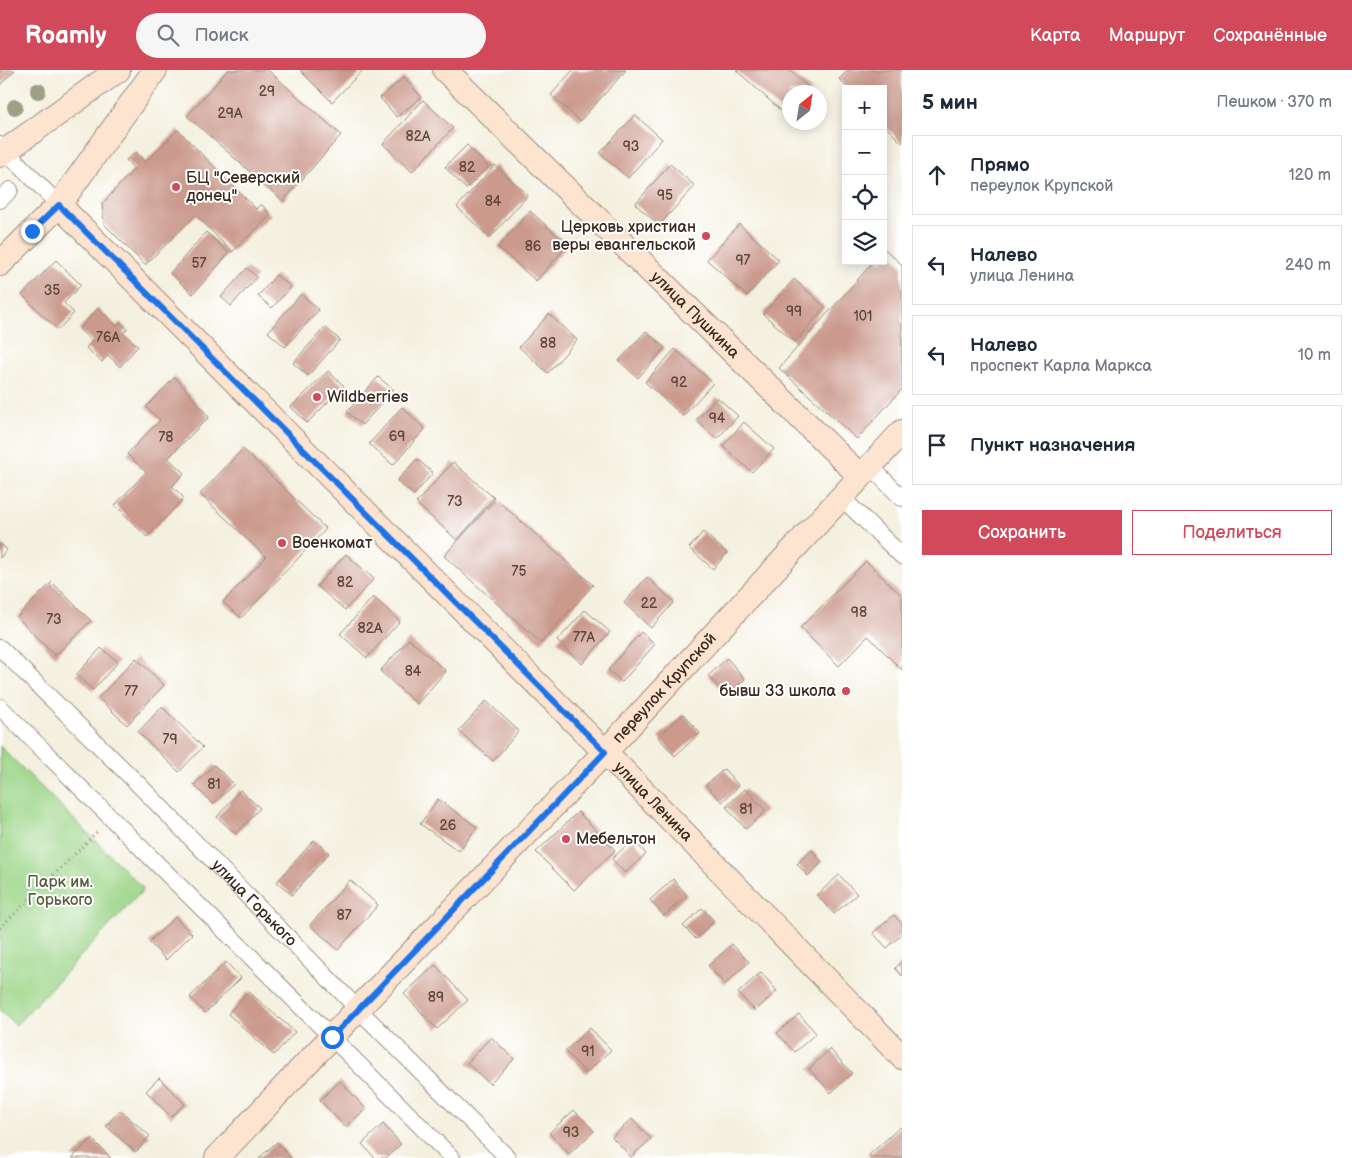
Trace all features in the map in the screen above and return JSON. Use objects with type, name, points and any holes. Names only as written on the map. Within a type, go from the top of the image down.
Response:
[{"type":"street","points":[[2,150],[118,70]]},
{"type":"street","points":[[0,264],[59,205],[155,70]]},
{"type":"street","name":"улица Пушкина","points":[[445,70],[865,471],[902,498]]},
{"type":"street","name":"улица Ленина","points":[[2,150],[605,752],[902,1057]]},
{"type":"street","name":"переулок Крупской","points":[[217,1158],[605,752],[902,432]]},
{"type":"street","points":[[841,497],[902,556]]},
{"type":"street","name":"улица Горького","points":[[0,648],[141,787],[358,1009],[508,1158]]},
{"type":"street","points":[[0,707],[452,1158]]},
{"type":"path","points":[[0,928],[110,818]]},
{"type":"green space","name":"Парк им. Горького","points":[[0,746],[144,889],[16,1025],[0,1011]]},
{"type":"building","points":[[0,70],[15,70],[0,85]]},
{"type":"building","points":[[228,70],[268,70],[341,135],[283,201],[187,116]]},
{"type":"building","points":[[300,70],[363,70],[332,102]]},
{"type":"building","points":[[573,70],[626,70],[580,121],[551,95]]},
{"type":"building","points":[[736,70],[789,70],[806,85],[782,85],[782,112]]},
{"type":"building","points":[[848,70],[902,70],[902,143],[887,128],[887,85],[845,85],[839,79]]},
{"type":"building","points":[[404,77],[421,97],[397,117],[380,98]]},
{"type":"building","points":[[423,100],[453,128],[412,172],[383,144]]},
{"type":"building","points":[[635,115],[662,139],[628,178],[600,153]]},
{"type":"building","name":"БЦ \"Северский донец\"","points":[[178,130],[256,209],[261,204],[271,215],[232,252],[196,215],[145,265],[104,224],[102,204],[134,169],[126,160],[136,152],[145,162]]},
{"type":"building","points":[[467,145],[488,167],[466,189],[445,167]]},
{"type":"building","points":[[670,164],[695,186],[659,225],[635,204]]},
{"type":"building","points":[[495,165],[528,195],[490,238],[457,207]]},
{"type":"building","points":[[530,211],[568,245],[536,281],[498,247]]},
{"type":"building","points":[[739,224],[779,260],[747,296],[707,260]]},
{"type":"building","points":[[206,232],[229,253],[193,294],[170,273]]},
{"type":"building","points":[[887,251],[902,265],[902,389],[857,439],[779,368],[870,265],[887,265]]},
{"type":"building","points":[[56,260],[81,285],[64,303],[74,313],[58,330],[22,295]]},
{"type":"building","points":[[247,268],[257,277],[231,306],[221,297]]},
{"type":"building","points":[[276,275],[291,287],[272,308],[258,296]]},
{"type":"building","points":[[794,279],[825,307],[795,342],[763,314]]},
{"type":"building","points":[[301,294],[319,310],[285,347],[268,332]]},
{"type":"building","points":[[98,308],[117,326],[120,322],[127,329],[123,333],[138,346],[120,367],[108,355],[102,362],[86,348],[92,341],[79,329]]},
{"type":"building","points":[[549,314],[577,340],[548,373],[519,347]]},
{"type":"building","points":[[325,327],[340,340],[308,376],[293,363]]},
{"type":"building","points":[[646,331],[665,348],[638,378],[619,361]]},
{"type":"building","points":[[675,349],[713,383],[683,416],[645,382]]},
{"type":"building","name":"Wildberries","points":[[328,371],[344,386],[307,423],[291,407]]},
{"type":"building","points":[[175,377],[209,417],[168,458],[184,473],[172,486],[184,498],[147,537],[115,505],[146,472],[127,454],[160,420],[146,407]]},
{"type":"building","points":[[378,377],[394,390],[362,425],[347,412]]},
{"type":"building","points":[[717,397],[738,416],[717,439],[696,420]]},
{"type":"building","points":[[402,407],[425,429],[393,465],[369,444]]},
{"type":"building","points":[[744,422],[774,449],[752,472],[723,446]]},
{"type":"building","name":"Военкомат","points":[[243,449],[326,529],[241,618],[223,602],[266,557],[200,494]]},
{"type":"building","points":[[417,459],[433,473],[414,495],[397,481]]},
{"type":"building","points":[[453,462],[494,498],[457,540],[416,503]]},
{"type":"building","points":[[496,499],[593,585],[541,643],[444,556]]},
{"type":"building","points":[[703,532],[727,553],[713,569],[689,548]]},
{"type":"building","points":[[0,543],[7,550],[0,558]]},
{"type":"building","points":[[346,554],[374,579],[345,610],[317,586]]},
{"type":"building","points":[[866,561],[902,596],[902,670],[868,636],[839,666],[800,628]]},
{"type":"building","points":[[647,577],[674,602],[651,628],[624,603]]},
{"type":"building","points":[[52,582],[91,621],[55,656],[17,617]]},
{"type":"building","points":[[373,597],[400,621],[367,658],[340,634]]},
{"type":"building","points":[[585,610],[610,632],[582,664],[557,641]]},
{"type":"building","points":[[641,632],[655,644],[622,682],[608,670]]},
{"type":"building","points":[[409,639],[446,671],[417,704],[380,671]]},
{"type":"building","points":[[101,648],[118,662],[93,690],[76,675]]},
{"type":"building","points":[[136,658],[164,685],[127,725],[98,698]]},
{"type":"building","points":[[727,658],[745,679],[727,696],[708,676]]},
{"type":"building","points":[[486,701],[519,731],[493,761],[459,731]]},
{"type":"building","points":[[162,707],[203,747],[179,772],[138,732]]},
{"type":"building","points":[[683,714],[700,733],[675,756],[658,737]]},
{"type":"building","points":[[214,765],[234,784],[213,804],[194,785]]},
{"type":"building","points":[[724,769],[739,786],[722,802],[706,785]]},
{"type":"building","points":[[745,789],[766,811],[746,829],[726,807]]},
{"type":"building","points":[[240,790],[260,808],[236,834],[217,817]]},
{"type":"building","points":[[438,799],[477,827],[459,851],[420,824]]},
{"type":"building","points":[[578,812],[615,850],[574,890],[536,852]]},
{"type":"building","points":[[633,839],[646,854],[625,873],[612,859]]},
{"type":"building","points":[[314,840],[329,853],[292,895],[277,882]]},
{"type":"building","points":[[812,850],[822,862],[808,876],[797,864]]},
{"type":"building","points":[[839,875],[857,894],[834,914],[817,895]]},
{"type":"building","points":[[673,879],[687,895],[664,916],[650,900]]},
{"type":"building","points":[[350,880],[378,905],[338,950],[310,925]]},
{"type":"building","points":[[702,908],[714,921],[696,939],[683,926]]},
{"type":"building","points":[[894,915],[902,924],[902,934],[887,948],[873,933]]},
{"type":"building","points":[[175,917],[192,934],[166,960],[149,942]]},
{"type":"building","points":[[732,944],[749,962],[725,984],[708,966]]},
{"type":"building","points":[[226,962],[241,978],[205,1013],[190,997]]},
{"type":"building","points":[[902,962],[902,976],[895,968]]},
{"type":"building","points":[[435,965],[468,1000],[437,1029],[404,994]]},
{"type":"building","points":[[761,972],[777,991],[755,1011],[738,993]]},
{"type":"building","points":[[248,991],[295,1032],[274,1055],[228,1014]]},
{"type":"building","points":[[799,1014],[816,1033],[795,1052],[777,1033]]},
{"type":"building","points":[[590,1028],[611,1050],[586,1073],[565,1051]]},
{"type":"building","points":[[491,1037],[514,1059],[490,1084],[467,1063]]},
{"type":"building","points":[[830,1049],[852,1073],[831,1093],[809,1069]]},
{"type":"building","points":[[159,1078],[185,1104],[171,1117],[146,1091]]},
{"type":"building","points":[[340,1081],[366,1109],[345,1127],[320,1100]]},
{"type":"building","points":[[120,1110],[150,1136],[136,1152],[106,1126]]},
{"type":"building","points":[[574,1110],[594,1131],[569,1154],[549,1133]]},
{"type":"building","points":[[632,1119],[651,1139],[631,1157],[612,1137]]},
{"type":"building","points":[[383,1124],[401,1144],[386,1158],[375,1158],[362,1144]]},
{"type":"building","points":[[900,1127],[902,1129],[902,1158],[870,1158],[868,1156]]},
{"type":"building","points":[[92,1139],[111,1158],[72,1158]]},
{"type":"building","points":[[277,1142],[291,1158],[259,1158]]},
{"type":"place","name":"БЦ \"Северский донец\"","points":[[176,187]]},
{"type":"place","name":"Церковь христиан веры евангельской","points":[[706,236]]},
{"type":"place","name":"Wildberries","points":[[317,397]]},
{"type":"place","name":"Военкомат","points":[[282,543]]},
{"type":"place","name":"бывш 33 школа","points":[[846,691]]},
{"type":"place","name":"Мебельтон","points":[[566,839]]},
{"type":"route","points":[[32,231],[59,205],[605,752],[332,1037]]}]
